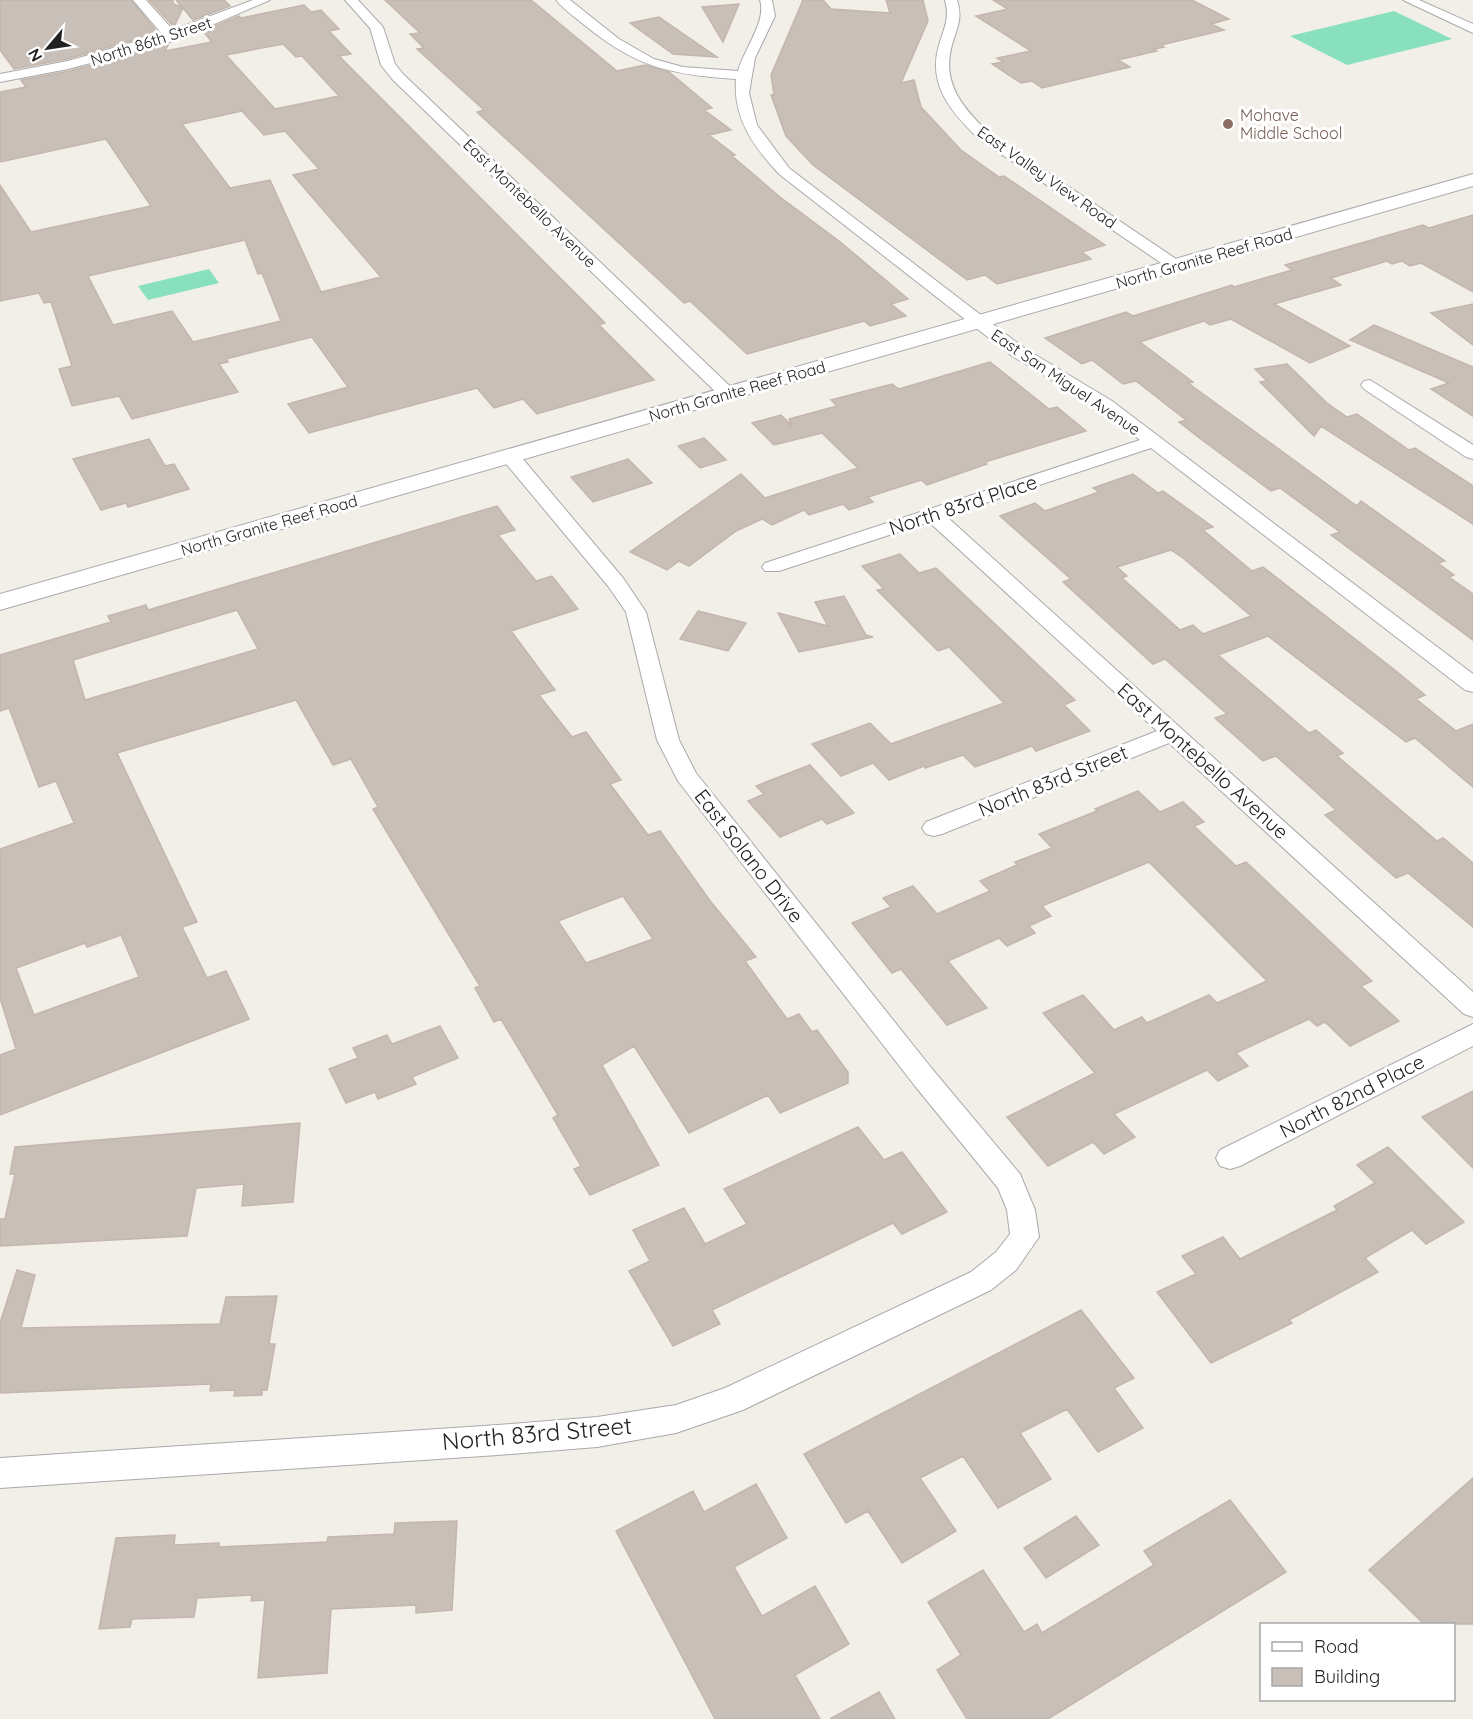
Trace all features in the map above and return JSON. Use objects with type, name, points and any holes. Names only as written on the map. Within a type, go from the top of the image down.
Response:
[{"type":"street","points":[[139,0],[172,37]]},
{"type":"street","name":"North 86th Street","points":[[0,78],[87,62],[172,37],[264,0]]},
{"type":"street","name":"East Montebello Avenue","points":[[351,0],[376,27],[388,65],[398,76],[728,394]]},
{"type":"street","points":[[562,0],[617,44],[651,63],[693,72],[741,75]]},
{"type":"street","name":"East San Miguel Avenue","points":[[766,0],[770,12],[741,75],[742,105],[756,138],[784,171],[1018,352],[1106,405],[1469,677]]},
{"type":"street","name":"East Valley View Road","points":[[951,0],[956,24],[940,66],[946,89],[961,115],[984,136],[1176,266]]},
{"type":"street","points":[[1409,0],[1473,29]]},
{"type":"street","name":"North Granite Reef Road","points":[[0,602],[1473,180]]},
{"type":"street","points":[[1370,385],[1473,453]]},
{"type":"street","name":"North 83rd Place","points":[[772,567],[1155,441]]},
{"type":"street","name":"East Solano Drive","points":[[510,456],[616,582],[636,612],[668,740],[686,776],[924,1078],[1010,1182],[1021,1210],[1025,1237]]},
{"type":"street","name":"East Montebello Avenue","points":[[933,515],[1473,1007]]},
{"type":"street","name":"North 83rd Street","points":[[934,828],[1173,733]]},
{"type":"street","name":"North 82nd Place","points":[[1230,1158],[1473,1034]]},
{"type":"street","name":"North 83rd Street","points":[[0,1473],[498,1440],[597,1432],[676,1419],[732,1400],[981,1281],[1006,1261],[1025,1237]]},
{"type":"green space","points":[[1394,11],[1452,39],[1347,65],[1290,36]]},
{"type":"green space","points":[[209,269],[219,283],[148,300],[138,286]]},
{"type":"building","points":[[0,0],[131,0],[158,33],[67,59],[14,69],[0,50]]},
{"type":"building","points":[[149,0],[173,0],[173,4],[182,7],[176,0],[224,0],[230,6],[193,20],[183,8],[174,27]]},
{"type":"building","points":[[385,0],[531,0],[617,71],[645,65],[669,72],[712,108],[704,110],[731,130],[709,135],[735,155],[732,156],[780,197],[839,241],[908,299],[891,304],[906,316],[870,326],[864,321],[747,354],[690,301],[684,303],[477,112],[484,110],[417,49],[424,48],[410,34],[420,33]]},
{"type":"building","points":[[803,0],[823,0],[831,9],[890,13],[886,0],[923,0],[928,21],[901,83],[914,80],[921,107],[961,150],[999,177],[1004,176],[1105,245],[1082,252],[1091,259],[997,284],[985,275],[967,280],[813,165],[786,136],[771,95],[774,95],[771,75]]},
{"type":"building","points":[[993,0],[1192,0],[1229,19],[1211,24],[1224,30],[1161,45],[1164,47],[1154,49],[1157,51],[1118,60],[1130,67],[1042,88],[1032,81],[1021,83],[992,64],[1003,62],[997,58],[1031,51],[976,16],[1008,9]]},
{"type":"building","points":[[739,4],[723,42],[702,7]]},
{"type":"building","points":[[304,5],[311,12],[321,10],[339,29],[329,31],[351,54],[339,56],[605,323],[599,325],[654,380],[537,414],[523,399],[494,408],[477,388],[309,433],[288,404],[348,387],[312,337],[226,359],[228,362],[219,364],[238,392],[132,419],[119,396],[72,406],[59,369],[72,366],[51,302],[44,303],[39,293],[0,301],[0,185],[31,232],[151,206],[106,139],[0,162],[0,92],[26,87],[21,80],[69,71],[168,45],[165,51],[212,42],[203,31],[239,16],[241,18]],"holes":[[[283,44],[296,57],[302,56],[339,96],[275,109],[226,55]],[[242,111],[264,135],[285,131],[319,169],[293,175],[381,277],[321,292],[270,180],[230,188],[182,124]],[[245,240],[258,274],[262,273],[281,321],[193,342],[172,311],[113,325],[88,276]]]},
{"type":"building","points":[[659,17],[717,57],[673,54],[630,23]]},
{"type":"building","points":[[1473,215],[1473,292],[1421,263],[1410,266],[1402,261],[1392,264],[1387,261],[1331,278],[1341,285],[1274,304],[1350,346],[1310,363],[1231,319],[1210,325],[1204,321],[1140,342],[1193,382],[1188,383],[1357,506],[1361,501],[1445,561],[1438,563],[1454,575],[1449,577],[1473,594],[1473,640],[1331,535],[1340,532],[1280,488],[1271,491],[1202,440],[1179,422],[1186,420],[1136,381],[1123,384],[1092,360],[1082,364],[1045,338],[1126,312],[1133,316],[1232,285],[1234,287],[1292,270],[1285,265],[1423,225],[1429,228]]},
{"type":"building","points":[[1473,304],[1473,345],[1431,313]]},
{"type":"building","points":[[1374,325],[1473,367],[1473,416],[1431,389],[1449,383],[1350,340]]},
{"type":"building","points":[[990,362],[1049,409],[1057,407],[1086,431],[985,462],[987,464],[927,485],[921,480],[868,497],[873,502],[849,510],[843,504],[809,515],[804,510],[772,525],[762,519],[736,531],[689,566],[679,561],[667,570],[630,552],[741,474],[765,498],[858,468],[822,433],[774,445],[752,423],[781,415],[792,426],[789,419],[837,406],[831,400],[892,384],[899,389]]},
{"type":"building","points":[[1287,364],[1327,403],[1347,417],[1357,414],[1409,450],[1415,448],[1473,486],[1473,524],[1321,426],[1314,436],[1260,382],[1267,381],[1255,369]]},
{"type":"building","points":[[704,438],[726,460],[700,468],[678,446]]},
{"type":"building","points":[[149,439],[165,466],[174,464],[189,489],[128,507],[126,503],[101,510],[73,459]]},
{"type":"building","points":[[628,459],[652,483],[593,502],[571,477]]},
{"type":"building","points":[[1133,474],[1158,493],[1163,491],[1213,527],[1203,530],[1252,571],[1263,567],[1396,671],[1425,695],[1416,699],[1456,731],[1473,724],[1473,787],[1415,738],[1406,742],[1268,636],[1218,655],[1309,733],[1316,730],[1343,753],[1337,756],[1437,841],[1443,838],[1473,863],[1473,927],[1408,873],[1396,878],[1325,815],[1336,810],[1276,756],[1263,761],[1215,718],[1227,714],[1165,659],[1153,664],[1063,582],[1071,579],[1000,516],[1035,503],[1045,511],[1099,492],[1093,488]],"holes":[[[1171,550],[1251,616],[1203,634],[1193,625],[1180,630],[1122,578],[1127,576],[1117,567]]]},
{"type":"building","points":[[497,506],[515,530],[498,535],[536,581],[552,576],[578,609],[511,631],[555,690],[539,695],[572,737],[586,732],[621,780],[610,784],[648,835],[660,831],[711,902],[756,957],[745,961],[787,1019],[799,1014],[812,1032],[817,1030],[848,1072],[848,1083],[780,1113],[768,1095],[689,1133],[634,1046],[602,1065],[659,1165],[590,1195],[574,1169],[581,1166],[553,1118],[558,1115],[501,1019],[494,1022],[475,988],[480,986],[373,809],[378,807],[351,759],[333,765],[296,700],[117,753],[197,922],[182,927],[207,978],[226,971],[249,1019],[0,1115],[0,1055],[16,1049],[0,998],[0,849],[74,823],[56,781],[39,787],[9,708],[0,711],[0,655],[111,622],[108,616],[146,605],[148,610]],"holes":[[[237,610],[258,649],[85,700],[73,660]],[[623,896],[653,939],[586,963],[558,921]],[[121,935],[139,977],[34,1015],[16,968],[85,943],[87,947]]]},
{"type":"building","points":[[900,554],[919,573],[936,568],[1075,700],[1064,705],[1090,731],[1036,751],[1032,746],[975,767],[963,755],[925,768],[924,766],[889,780],[873,763],[841,776],[812,744],[870,723],[891,744],[1004,703],[949,647],[938,651],[877,590],[884,589],[862,566]]},
{"type":"building","points":[[844,596],[866,635],[873,637],[799,652],[778,613],[828,626],[815,602]]},
{"type":"building","points":[[698,611],[746,623],[728,651],[680,639]]},
{"type":"building","points":[[810,765],[854,813],[827,824],[822,819],[780,837],[748,801],[764,794],[756,786]]},
{"type":"building","points":[[1138,791],[1160,812],[1183,802],[1204,822],[1194,826],[1236,866],[1246,862],[1372,981],[1361,986],[1399,1021],[1350,1046],[1325,1022],[1317,1026],[1309,1019],[1236,1053],[1248,1066],[1218,1081],[1207,1070],[1114,1114],[1135,1137],[1104,1154],[1093,1142],[1048,1166],[1007,1117],[1095,1073],[1043,1013],[1083,995],[1114,1030],[1142,1017],[1147,1023],[1209,995],[1217,1003],[1267,981],[1149,862],[1042,906],[1051,916],[1029,926],[1035,933],[1007,946],[999,938],[948,961],[987,1008],[947,1025],[901,969],[892,973],[852,923],[891,907],[883,898],[913,886],[937,914],[990,891],[980,881],[1017,865],[1015,862],[1052,848],[1039,834],[1097,811],[1095,809]]},
{"type":"building","points":[[440,1026],[458,1058],[412,1077],[416,1084],[378,1099],[375,1092],[346,1103],[329,1069],[358,1058],[353,1048],[387,1035],[392,1044]]},
{"type":"building","points":[[1473,1091],[1473,1168],[1422,1117]]},
{"type":"building","points":[[300,1123],[293,1202],[242,1206],[244,1184],[196,1188],[187,1236],[0,1246],[0,1219],[5,1219],[15,1174],[10,1174],[15,1147]]},
{"type":"building","points":[[858,1127],[884,1160],[902,1152],[947,1212],[902,1234],[893,1223],[712,1310],[720,1324],[673,1346],[629,1271],[650,1261],[633,1230],[684,1208],[705,1244],[747,1224],[724,1189]]},
{"type":"building","points":[[1388,1147],[1464,1222],[1426,1244],[1412,1230],[1365,1258],[1378,1272],[1289,1320],[1292,1323],[1211,1363],[1157,1292],[1196,1274],[1182,1256],[1223,1237],[1240,1259],[1337,1210],[1334,1206],[1375,1183],[1357,1165]]},
{"type":"building","points":[[17,1270],[35,1275],[21,1328],[220,1324],[226,1297],[277,1296],[269,1344],[275,1344],[267,1390],[262,1390],[262,1395],[234,1396],[235,1390],[210,1391],[211,1384],[0,1393],[0,1323]]},
{"type":"building","points":[[1081,1310],[1134,1378],[1114,1388],[1143,1428],[1098,1452],[1067,1409],[1020,1433],[1051,1479],[998,1508],[963,1456],[920,1478],[956,1531],[902,1563],[868,1511],[846,1523],[804,1454]]},
{"type":"building","points":[[1473,1478],[1473,1624],[1423,1623],[1369,1570]]},
{"type":"building","points":[[756,1484],[787,1538],[734,1567],[762,1616],[815,1586],[849,1644],[795,1675],[820,1719],[715,1719],[616,1531],[693,1491],[704,1512]]},
{"type":"building","points":[[1230,1500],[1286,1572],[1048,1719],[967,1719],[937,1670],[961,1655],[928,1602],[983,1570],[1024,1632],[1037,1624],[1042,1633],[1154,1565],[1144,1551]]},
{"type":"building","points":[[1076,1516],[1099,1545],[1046,1578],[1024,1548]]},
{"type":"building","points":[[457,1521],[452,1610],[416,1613],[416,1605],[331,1609],[327,1673],[258,1678],[265,1600],[251,1601],[252,1595],[197,1598],[194,1617],[132,1619],[130,1627],[99,1629],[116,1538],[175,1535],[174,1545],[219,1543],[219,1547],[327,1542],[328,1537],[394,1534],[395,1523]]},
{"type":"building","points":[[879,1692],[895,1719],[830,1719]]},
{"type":"place","name":"Mohave Middle School","points":[[1228,124]]}]
